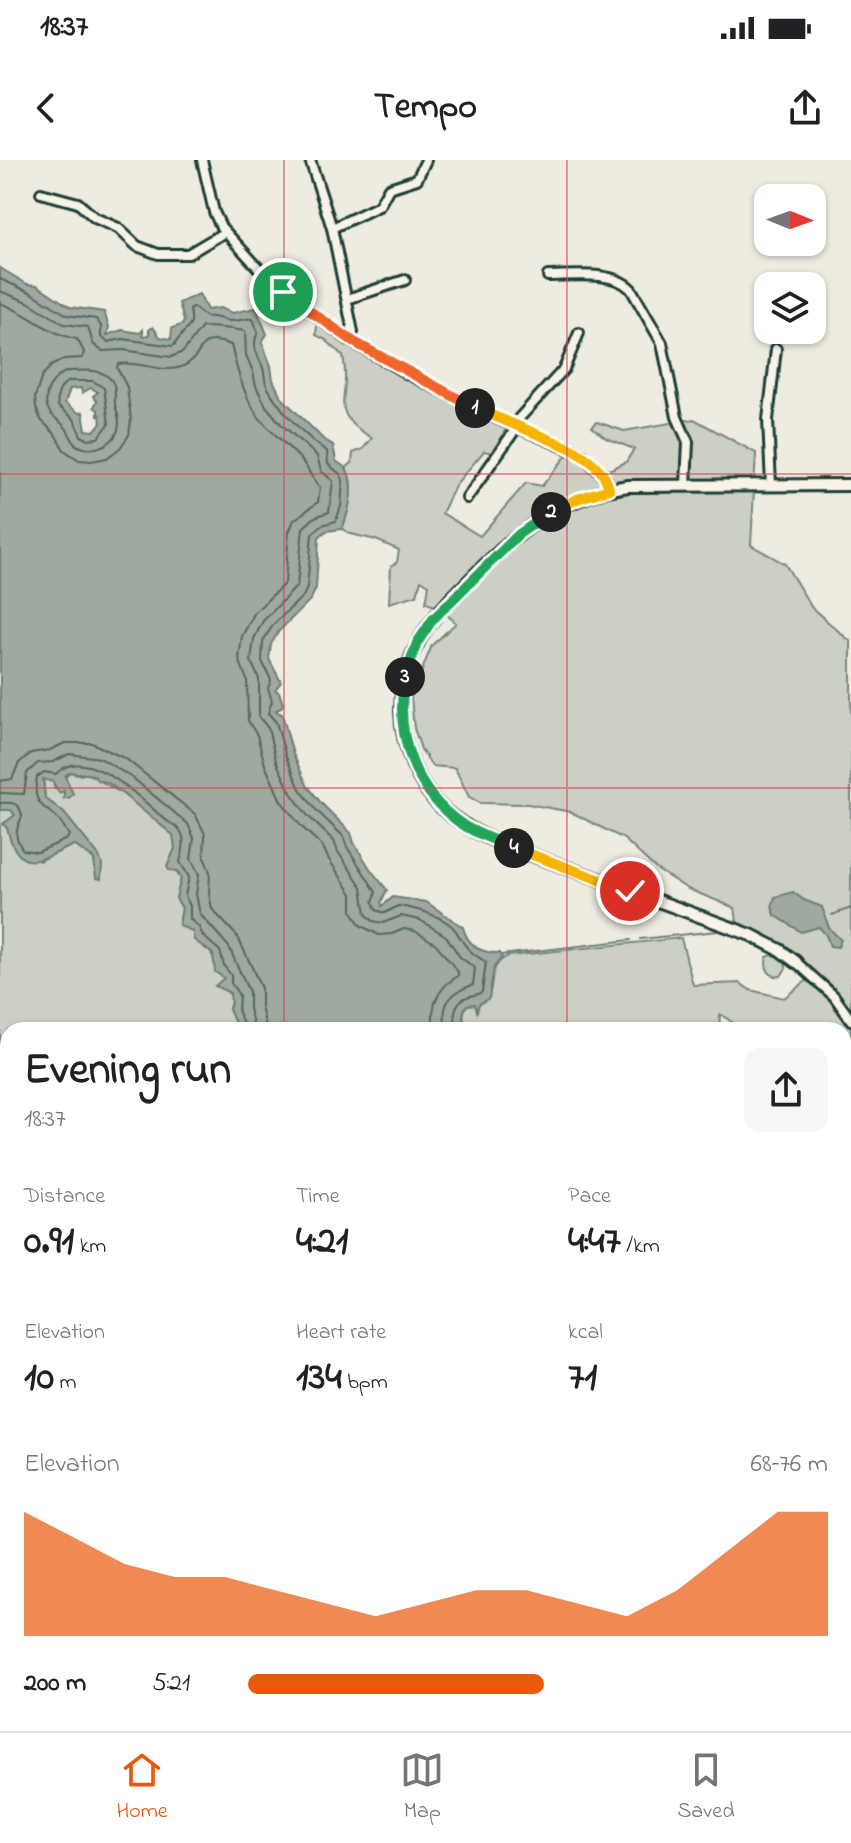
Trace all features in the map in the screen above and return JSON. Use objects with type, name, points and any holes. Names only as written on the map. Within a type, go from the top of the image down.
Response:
[{"type":"street","points":[[202,160],[214,212],[225,232],[275,286],[349,340],[428,385],[583,455],[599,469],[609,489]]},
{"type":"street","points":[[310,160],[332,228],[353,332],[349,340]]},
{"type":"street","points":[[332,228],[379,206],[389,188],[417,179],[426,160]]},
{"type":"street","points":[[41,193],[78,203],[95,218],[118,228],[137,246],[158,254],[188,254],[225,232]]},
{"type":"street","points":[[548,276],[593,276],[620,281],[631,289],[662,343],[677,417],[688,442],[686,485]]},
{"type":"street","points":[[347,299],[405,280]]},
{"type":"street","points":[[467,498],[515,426],[565,368],[579,333]]},
{"type":"street","points":[[771,485],[768,420],[776,349]]},
{"type":"street","points":[[851,485],[649,485],[609,489],[577,499],[530,525],[427,626],[408,665],[402,697],[403,728],[412,762],[424,785],[441,806],[479,834],[773,945],[834,996],[851,1020]]},
{"type":"shaded area","points":[[317,323],[409,380],[507,427],[492,453],[484,451],[456,484],[442,513],[480,536],[526,483],[542,486],[576,444],[609,470],[626,462],[634,449],[606,438],[592,427],[597,422],[624,431],[694,419],[756,453],[751,545],[785,564],[812,608],[851,642],[851,1022],[732,1022],[720,1014],[720,1022],[464,1022],[467,1005],[475,1004],[477,1010],[479,1004],[489,998],[495,968],[508,956],[681,938],[693,985],[740,983],[750,990],[784,998],[810,978],[788,959],[785,959],[786,968],[781,976],[771,974],[767,968],[767,957],[778,953],[739,935],[735,908],[688,889],[656,869],[624,839],[571,812],[528,804],[480,803],[469,797],[455,768],[432,766],[421,749],[414,728],[411,698],[432,645],[456,623],[438,607],[426,603],[429,585],[421,580],[417,595],[389,603],[391,566],[397,562],[399,550],[342,529],[351,490],[346,468],[352,463],[353,453],[363,449],[372,438],[357,428],[344,411],[343,356],[316,335]]},
{"type":"shaded area","points":[[70,772],[86,773],[123,794],[176,839],[174,870],[181,878],[176,898],[182,908],[179,925],[193,932],[213,957],[216,972],[225,978],[223,987],[232,997],[229,1009],[235,1022],[0,1022],[0,810],[11,810],[15,816],[3,824],[39,861],[74,845],[94,859],[96,875],[102,865],[64,813],[45,798],[43,778],[53,782],[55,789],[64,790],[64,798],[71,791],[64,776]]},
{"type":"water","points":[[0,268],[27,284],[37,285],[70,307],[104,312],[109,327],[107,335],[122,330],[140,333],[143,330],[143,336],[149,335],[153,327],[160,337],[171,339],[172,328],[182,325],[184,321],[179,303],[199,294],[207,310],[220,308],[232,313],[256,308],[267,334],[262,342],[281,397],[333,445],[336,461],[346,468],[351,483],[349,507],[342,529],[326,531],[319,537],[316,588],[311,599],[279,631],[271,644],[269,659],[281,682],[275,690],[279,692],[283,704],[275,711],[282,714],[293,754],[307,785],[351,833],[371,870],[387,890],[382,906],[393,897],[426,902],[463,927],[476,947],[500,953],[502,957],[494,967],[489,998],[479,1004],[477,1011],[475,1004],[467,1005],[464,1022],[235,1022],[229,1009],[230,993],[215,986],[224,978],[215,972],[213,954],[194,940],[193,932],[179,925],[182,908],[176,898],[181,878],[177,871],[167,867],[175,848],[173,835],[123,794],[108,783],[97,780],[94,775],[70,772],[65,776],[73,794],[69,798],[64,798],[64,791],[59,793],[53,782],[43,779],[45,798],[64,813],[99,856],[101,879],[96,878],[94,859],[74,845],[40,859],[24,859],[17,853],[3,824],[15,815],[11,810],[0,810]],"holes":[[[81,388],[82,393],[91,388],[98,392],[93,396],[97,401],[94,407],[98,410],[101,423],[94,431],[86,430],[83,412],[79,413],[65,403],[70,389]]]},
{"type":"water","points":[[793,892],[822,907],[829,928],[841,940],[838,947],[830,946],[819,927],[801,932],[775,915],[772,907],[775,897]]},
{"type":"waterway","points":[[832,915],[851,908]]},
{"type":"waterway","points":[[640,939],[718,931]]},
{"type":"waterway","points":[[501,955],[631,940]]},
{"type":"route","points":[[283,292],[349,340],[406,373],[496,418],[583,455],[607,480],[609,489],[566,504],[544,515],[519,534],[433,619],[417,643],[408,665],[402,717],[405,740],[416,770],[431,795],[459,822],[486,838],[630,891]]}]
